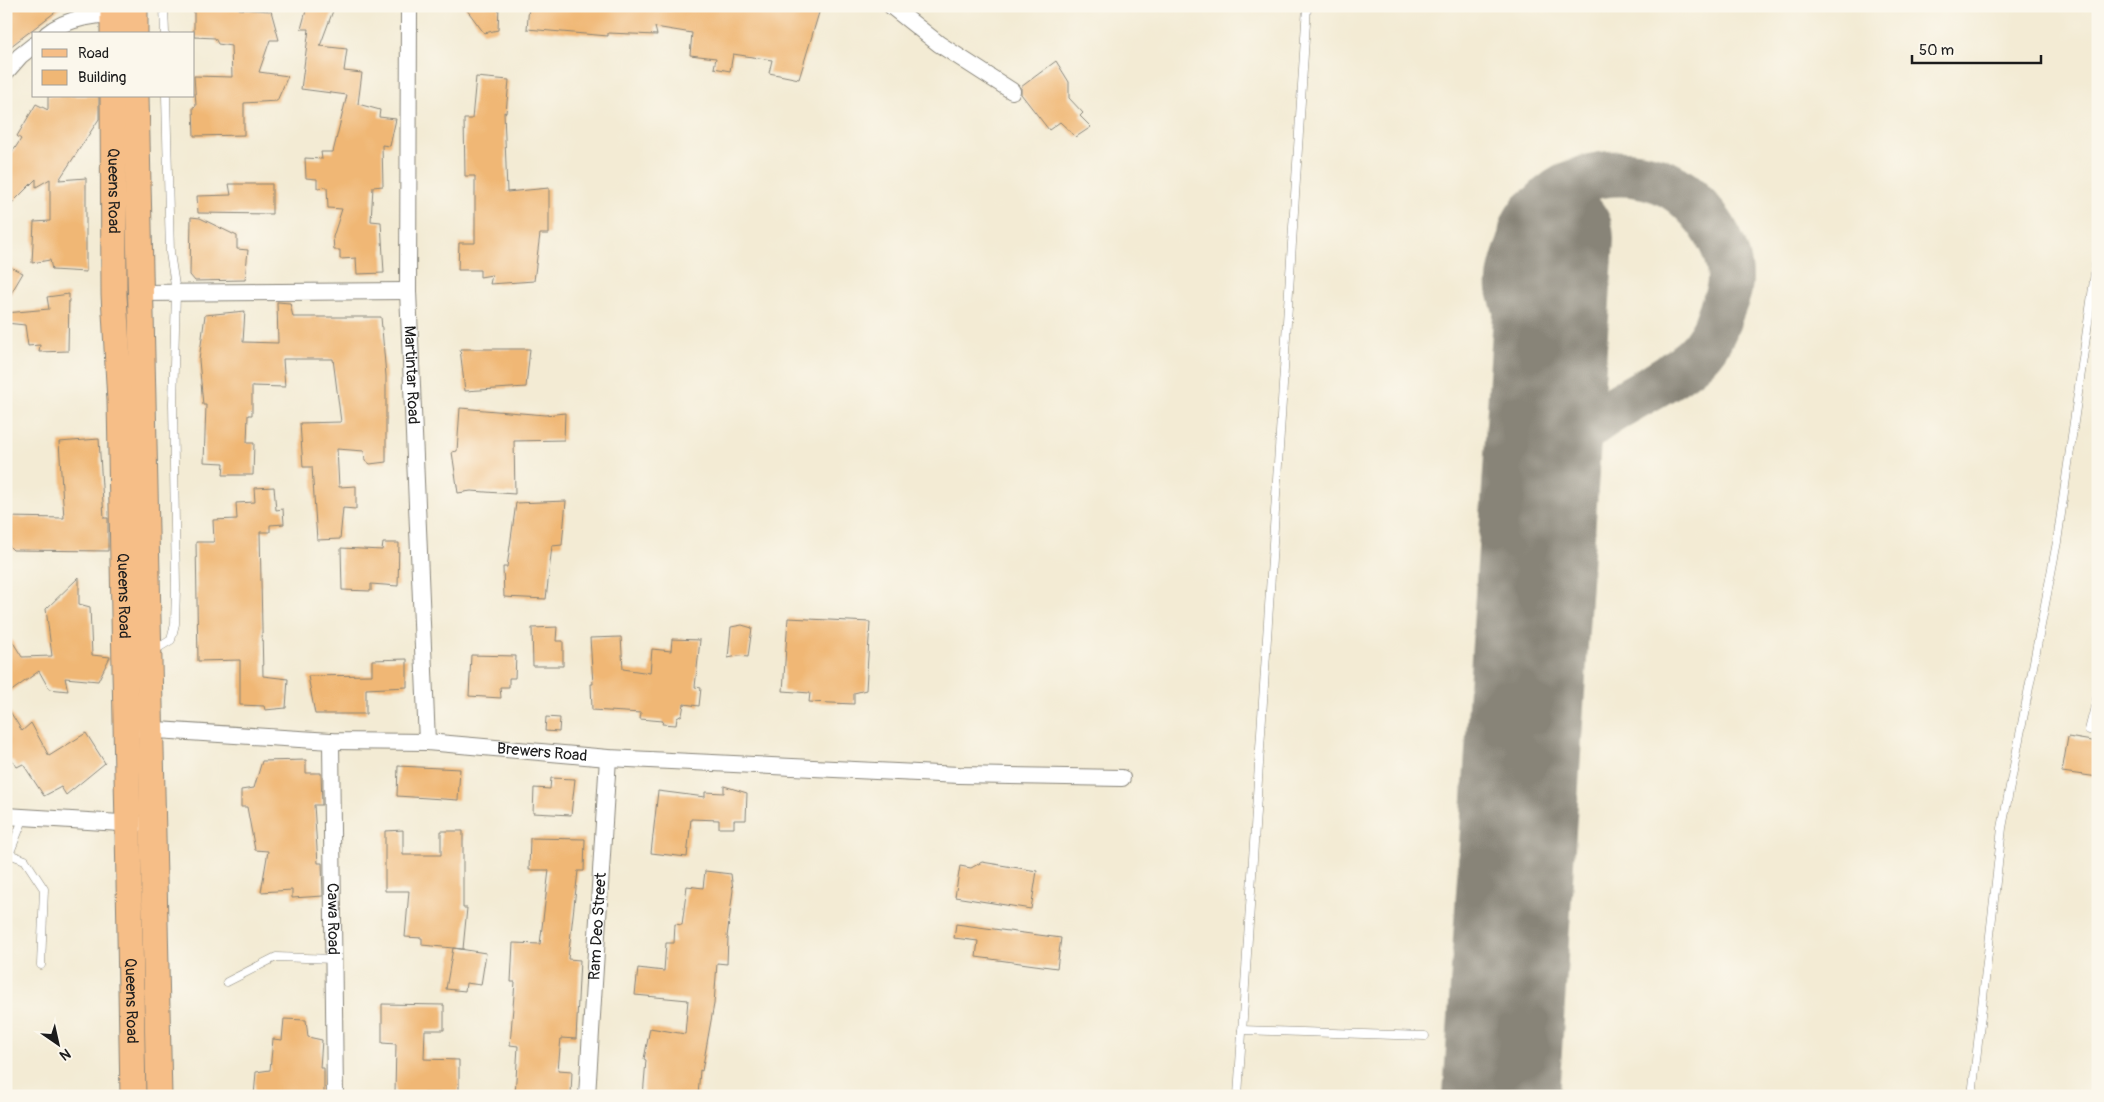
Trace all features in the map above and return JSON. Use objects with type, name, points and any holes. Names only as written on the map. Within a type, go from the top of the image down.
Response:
[{"type":"main road","name":"Queens Road","points":[[113,98],[114,294],[138,729],[152,824],[159,1096]]},
{"type":"main road","name":"Queens Road","points":[[133,1096],[127,824],[149,654],[136,98]]},
{"type":"street","name":"Martintar Road","points":[[409,6],[408,291],[428,742]]},
{"type":"street","points":[[891,6],[938,44],[1012,91]]},
{"type":"street","points":[[51,32],[88,11],[124,18]]},
{"type":"street","points":[[6,72],[20,56],[32,47]]},
{"type":"street","points":[[140,293],[408,291]]},
{"type":"street","name":"Brewers Road","points":[[138,729],[330,742],[428,742],[608,758],[959,775],[1122,778]]},
{"type":"street","name":"Cawa Road","points":[[330,742],[335,1096]]},
{"type":"street","name":"Ram Deo Street","points":[[587,1096],[608,758]]},
{"type":"street","points":[[6,816],[152,824]]},
{"type":"lane","points":[[164,6],[165,32]]},
{"type":"lane","points":[[1238,1096],[1307,6]]},
{"type":"lane","points":[[149,654],[171,640],[175,624],[173,403],[176,292],[170,253],[166,98]]},
{"type":"lane","points":[[1972,1096],[2002,828],[2057,542],[2098,252]]},
{"type":"lane","points":[[2089,730],[2098,695]]},
{"type":"lane","points":[[24,817],[8,858],[25,860],[44,889],[41,965]]},
{"type":"lane","points":[[227,982],[276,957],[334,959]]},
{"type":"lane","points":[[1242,1030],[1425,1036]]},
{"type":"building","points":[[6,6],[63,6],[6,50]]},
{"type":"building","points":[[194,6],[238,6],[239,9],[271,11],[279,40],[270,40],[259,72],[288,76],[277,101],[244,103],[244,135],[194,136],[195,76],[232,77],[231,46],[218,44],[215,38],[195,37]]},
{"type":"building","points":[[464,6],[499,6],[498,30],[484,33]]},
{"type":"building","points":[[529,6],[609,6],[608,9],[672,11],[672,6],[821,6],[799,79],[769,73],[772,60],[733,54],[730,71],[714,68],[716,58],[690,55],[692,33],[655,27],[657,35],[608,33],[608,36],[527,29]]},
{"type":"building","points":[[307,7],[334,8],[320,46],[347,49],[344,71],[362,73],[358,104],[380,110],[379,117],[396,119],[390,146],[382,145],[383,186],[373,187],[371,221],[381,222],[384,273],[357,274],[356,258],[340,259],[340,250],[334,250],[333,237],[342,209],[328,208],[327,187],[317,188],[317,179],[306,178],[305,158],[322,159],[321,152],[333,152],[347,95],[301,89],[309,29],[301,29]]},
{"type":"building","points":[[1056,61],[1069,82],[1069,98],[1083,113],[1080,116],[1091,127],[1076,137],[1060,122],[1049,130],[1021,94],[1021,87]]},
{"type":"building","points":[[476,77],[509,80],[506,113],[504,112],[507,192],[549,188],[549,234],[540,234],[534,281],[490,284],[492,275],[480,277],[480,270],[458,270],[459,243],[475,243],[475,176],[465,176],[464,119],[472,119]]},
{"type":"building","points":[[48,98],[99,98],[99,119],[59,180],[86,178],[86,272],[52,270],[50,260],[32,263],[34,222],[50,221],[50,179],[36,187],[36,179],[6,209],[6,162],[21,139],[17,136],[36,104],[48,110]]},
{"type":"building","points":[[229,184],[272,184],[272,214],[198,213],[197,196],[231,195]]},
{"type":"building","points":[[191,217],[200,218],[237,236],[237,249],[248,250],[245,280],[195,281],[190,275]]},
{"type":"building","points":[[6,265],[23,273],[6,302]]},
{"type":"building","points":[[69,294],[68,351],[39,352],[40,345],[28,346],[25,325],[6,323],[6,313],[49,309],[47,297]]},
{"type":"building","points":[[277,302],[290,303],[293,317],[381,317],[386,376],[386,462],[370,464],[365,460],[364,451],[337,449],[339,487],[356,486],[356,509],[343,508],[340,539],[317,540],[312,467],[303,467],[300,423],[341,422],[333,359],[283,359],[285,387],[252,386],[252,415],[248,415],[247,443],[254,443],[253,475],[223,475],[224,463],[204,462],[206,405],[203,405],[199,360],[205,315],[245,311],[243,342],[278,343]]},
{"type":"building","points":[[460,349],[530,349],[526,387],[465,391]]},
{"type":"building","points":[[460,408],[545,415],[565,413],[564,440],[514,441],[515,494],[471,491],[458,493],[452,452],[457,451]]},
{"type":"building","points":[[99,439],[104,518],[108,518],[108,551],[13,550],[6,543],[6,517],[64,518],[59,442]]},
{"type":"building","points":[[274,487],[276,510],[283,509],[284,524],[270,525],[270,532],[260,532],[263,676],[288,679],[286,708],[265,710],[264,706],[240,705],[240,660],[198,661],[196,542],[214,542],[213,520],[237,519],[236,503],[255,502],[254,488]]},
{"type":"building","points":[[566,501],[562,545],[552,546],[546,599],[504,597],[503,567],[507,567],[516,503]]},
{"type":"building","points":[[383,543],[399,543],[398,586],[371,584],[371,591],[342,590],[341,548],[382,550]]},
{"type":"building","points":[[79,577],[79,604],[90,607],[92,655],[110,657],[98,681],[65,678],[68,691],[49,689],[39,671],[6,695],[6,631],[22,657],[52,656],[46,609]]},
{"type":"building","points":[[788,618],[870,622],[866,690],[854,693],[854,704],[809,702],[810,693],[783,691]]},
{"type":"building","points":[[742,625],[752,628],[748,657],[728,658],[731,627]]},
{"type":"building","points":[[557,627],[556,641],[563,641],[563,666],[533,666],[532,628]]},
{"type":"building","points":[[621,637],[623,669],[650,673],[652,649],[671,651],[672,639],[700,640],[695,687],[701,688],[699,706],[684,704],[682,715],[677,718],[676,725],[662,724],[663,721],[640,719],[641,713],[592,710],[591,684],[593,684],[590,638]]},
{"type":"building","points":[[471,655],[516,656],[515,678],[509,678],[509,687],[500,687],[501,698],[469,696]]},
{"type":"building","points":[[407,659],[407,687],[366,689],[366,714],[315,714],[308,676],[372,675],[372,660]]},
{"type":"building","points":[[6,705],[22,731],[31,723],[49,756],[86,733],[105,763],[66,795],[61,787],[44,796],[23,764],[17,767],[12,760],[6,763]]},
{"type":"building","points":[[546,717],[560,718],[559,732],[545,731]]},
{"type":"building","points":[[2068,737],[2098,742],[2098,777],[2062,772]]},
{"type":"building","points":[[306,760],[306,773],[321,773],[322,805],[314,805],[318,863],[322,863],[323,896],[292,898],[292,890],[261,892],[268,851],[255,850],[247,807],[241,807],[241,790],[254,788],[262,761]]},
{"type":"building","points":[[398,766],[460,769],[458,800],[397,796]]},
{"type":"building","points":[[551,778],[575,779],[571,815],[533,813],[534,788],[550,789]]},
{"type":"building","points":[[724,786],[747,793],[746,820],[734,820],[734,828],[719,828],[719,820],[691,819],[687,857],[651,853],[658,791],[705,797],[705,792],[724,793]]},
{"type":"building","points":[[403,830],[403,855],[441,855],[441,831],[463,831],[463,908],[467,908],[463,949],[422,945],[422,938],[405,937],[409,891],[385,891],[385,831]]},
{"type":"building","points":[[530,838],[585,839],[584,871],[578,871],[568,959],[580,960],[576,1039],[561,1038],[558,1070],[572,1071],[571,1096],[515,1096],[518,1046],[510,1045],[515,982],[511,982],[513,943],[540,944],[549,870],[529,870]]},
{"type":"building","points":[[982,862],[1037,871],[1031,909],[955,897],[960,866],[971,868]]},
{"type":"building","points":[[705,871],[731,874],[733,890],[727,937],[727,964],[717,963],[714,1004],[702,1071],[700,1070],[698,1096],[643,1096],[646,1060],[644,1059],[650,1028],[685,1034],[688,1000],[635,995],[638,968],[664,971],[666,943],[674,943],[675,924],[682,925],[687,886],[703,888]]},
{"type":"building","points":[[956,924],[1061,938],[1057,968],[976,957],[978,941],[954,938]]},
{"type":"building","points":[[453,948],[486,953],[481,985],[466,983],[465,991],[446,989]]},
{"type":"building","points":[[382,1004],[444,1005],[444,1030],[425,1030],[424,1059],[459,1060],[459,1093],[395,1093],[396,1044],[382,1043]]},
{"type":"building","points":[[284,1019],[306,1020],[308,1037],[322,1040],[320,1068],[324,1068],[324,1096],[254,1096],[256,1072],[270,1070],[273,1039],[282,1040]]},
{"type":"taxiway","points":[[1540,498],[1559,461],[1585,429],[1681,368],[1698,354],[1713,333],[1729,289],[1729,264],[1720,240],[1713,228],[1706,217],[1689,199],[1674,188],[1657,180],[1639,175],[1601,175],[1583,179],[1565,187],[1550,197],[1540,207],[1522,238],[1516,254],[1512,266],[1510,289],[1520,317],[1530,334],[1549,357]]},
{"type":"runway","points":[[1501,1096],[1556,238]]}]
